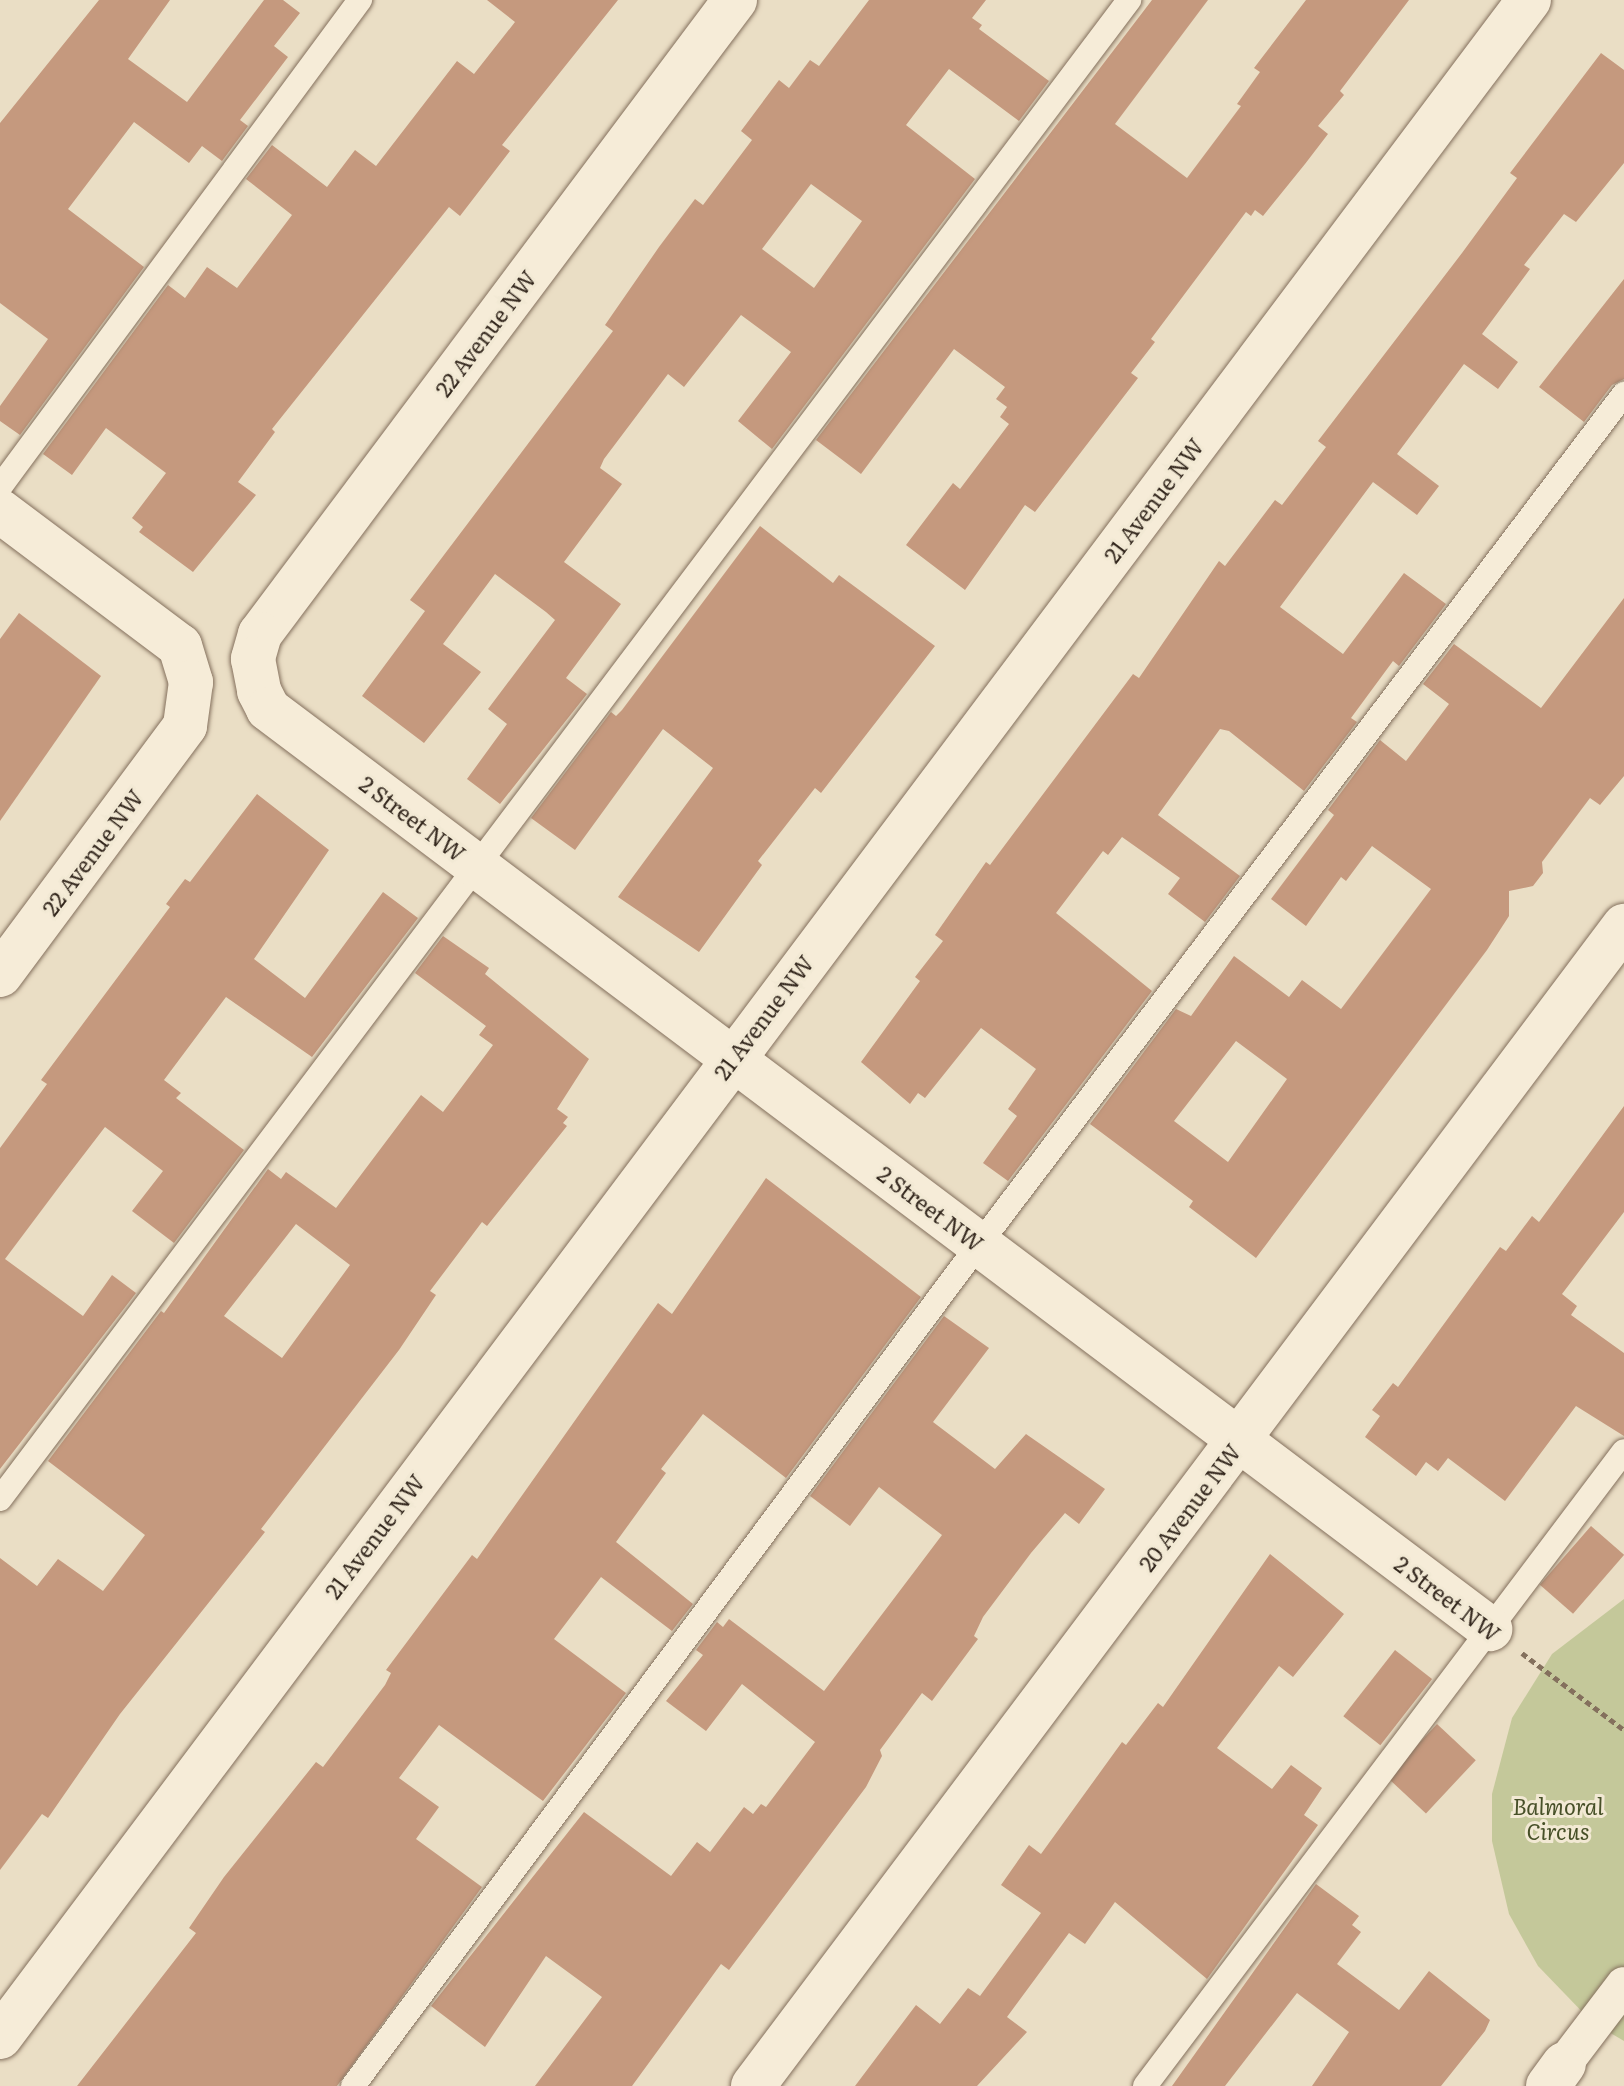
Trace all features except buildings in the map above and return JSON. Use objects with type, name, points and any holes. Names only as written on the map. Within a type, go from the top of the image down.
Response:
[{"type":"street","name":"22 Avenue NW","points":[[255,674],[260,634],[735,0]]},
{"type":"street","name":"21 Avenue NW","points":[[0,2037],[1529,0]]},
{"type":"street","name":"22 Avenue NW","points":[[0,511],[180,646],[191,682],[185,726],[0,975]]},
{"type":"street","name":"2 Street NW","points":[[255,674],[268,709],[1490,1629]]},
{"type":"street","name":"20 Avenue NW","points":[[753,2086],[1624,926]]},
{"type":"street","points":[[1556,2075],[1624,1985]]},
{"type":"lane","points":[[0,487],[360,0]]},
{"type":"lane","points":[[0,1499],[1129,0]]},
{"type":"lane","points":[[353,2086],[980,1245],[1624,394]]},
{"type":"lane","points":[[1145,2086],[1624,1451]]},
{"type":"path","name":"2 Street NW","points":[[1490,1629],[1624,1730]]},
{"type":"green space","name":"Balmoral Circus","points":[[1624,1599],[1624,2041],[1592,2022],[1538,1966],[1509,1914],[1492,1841],[1492,1794],[1512,1718],[1552,1654]]}]
